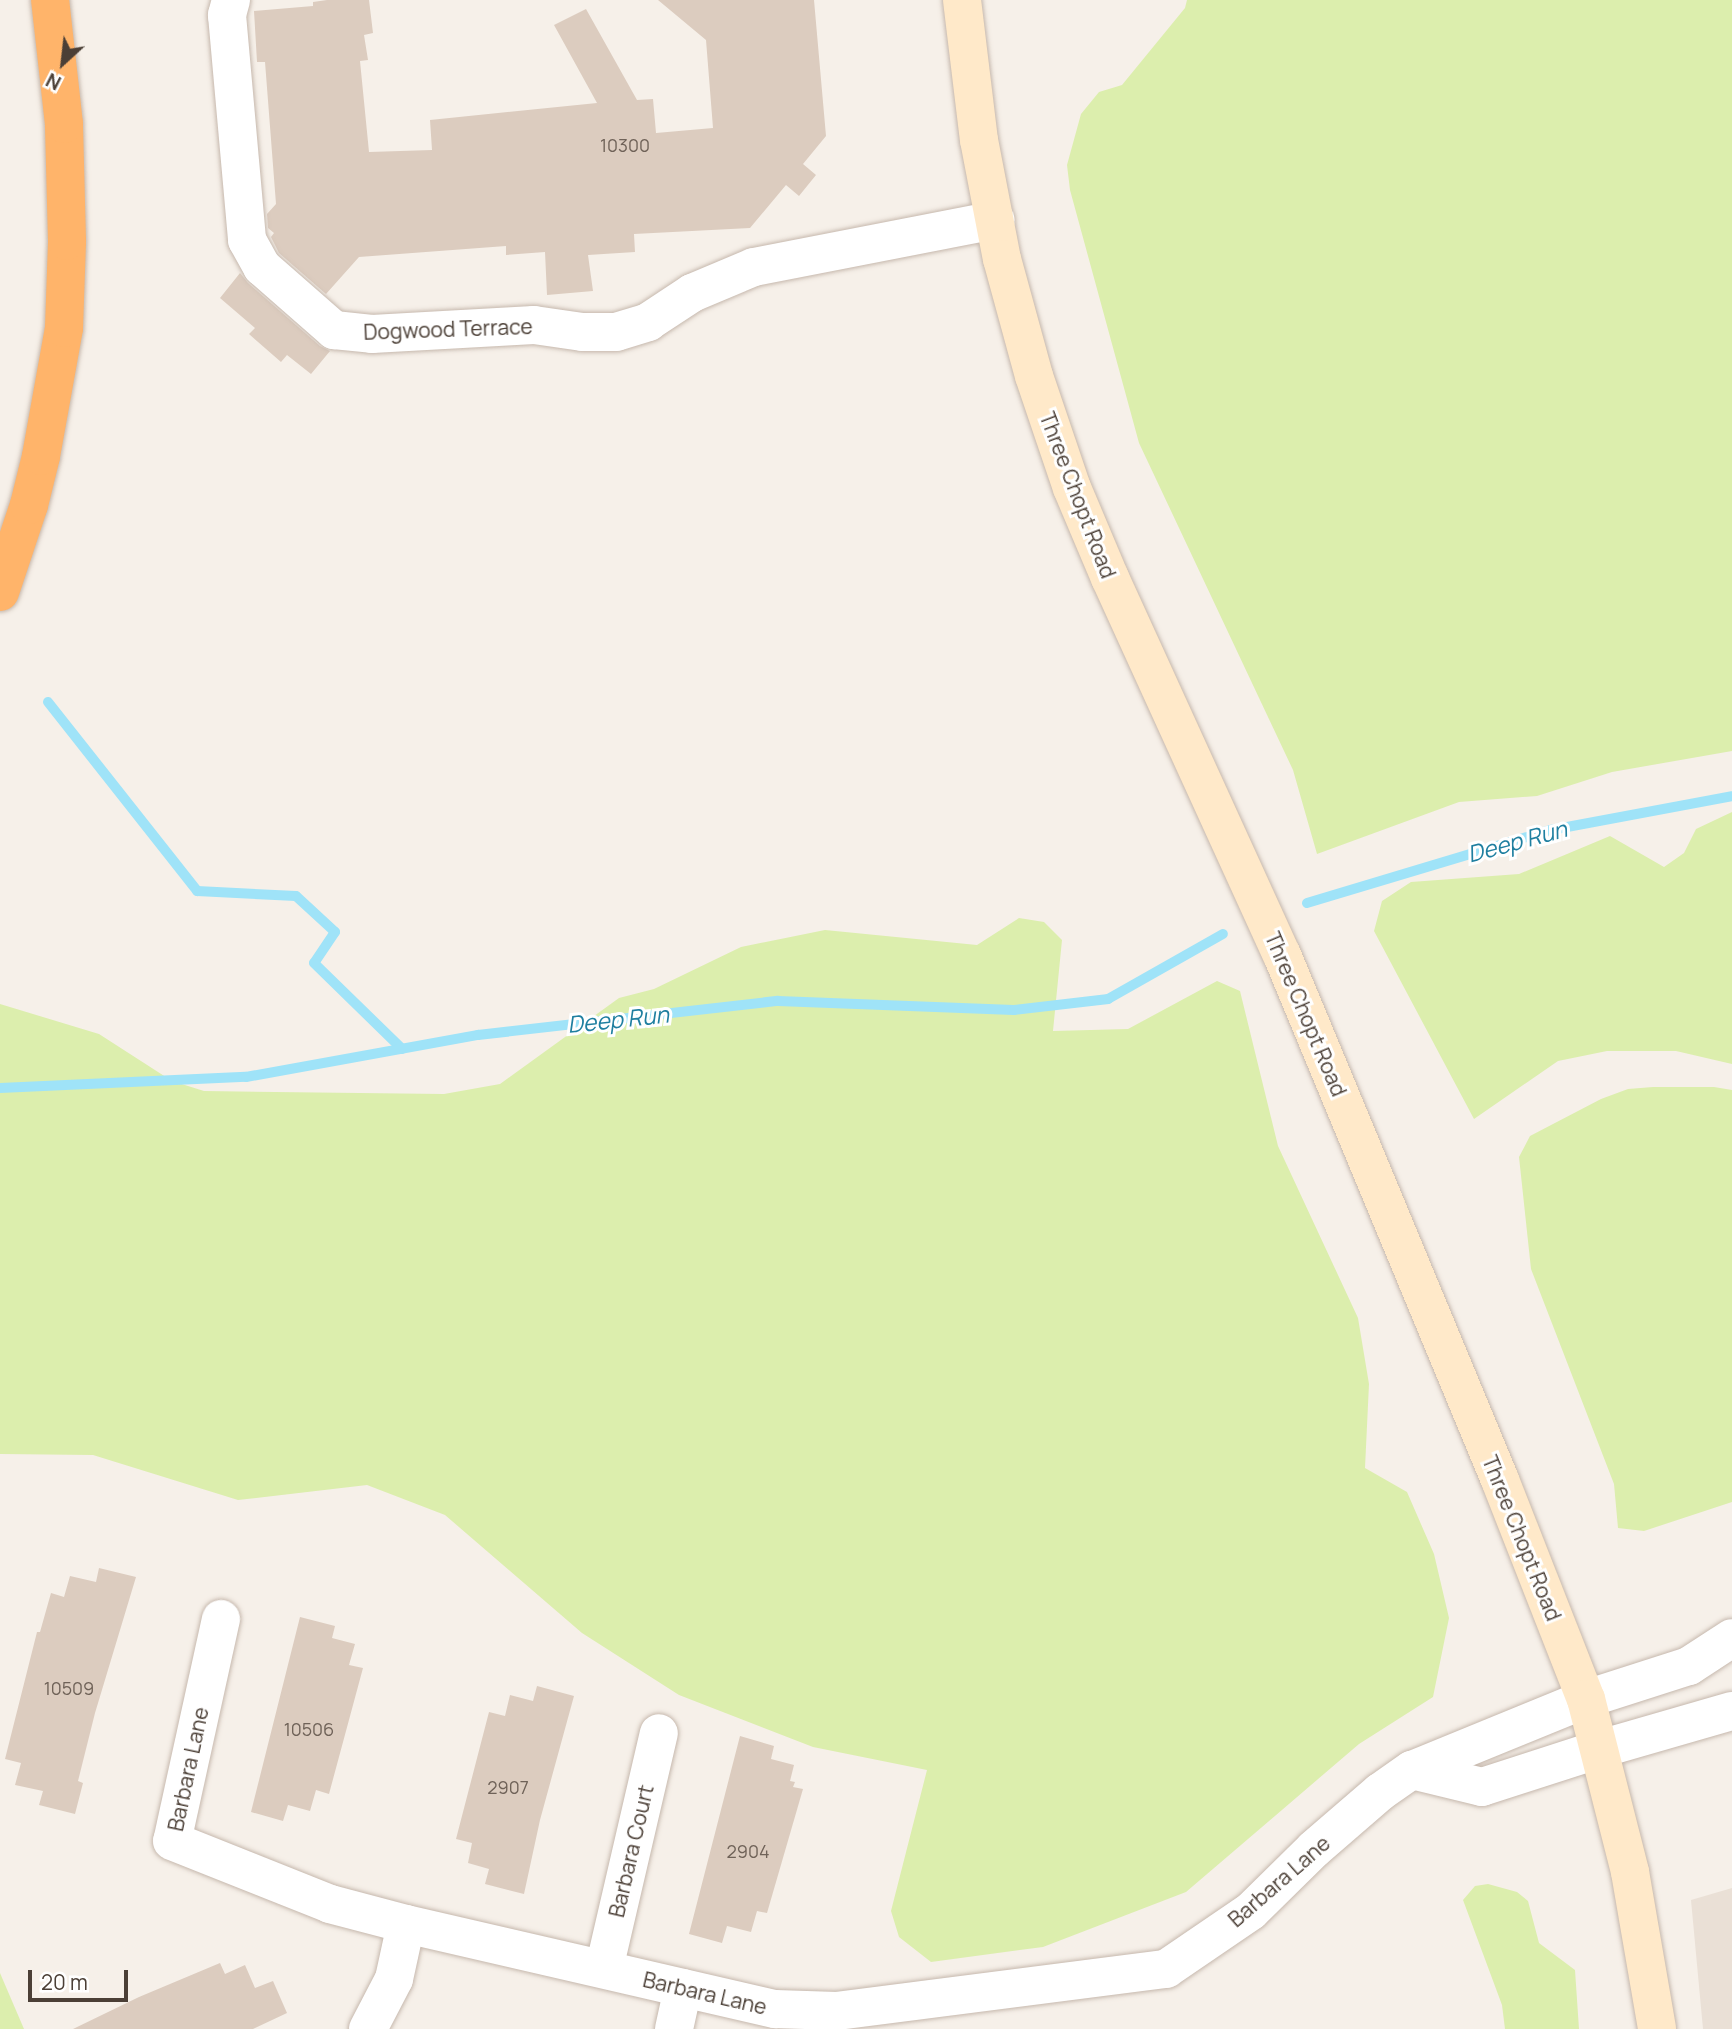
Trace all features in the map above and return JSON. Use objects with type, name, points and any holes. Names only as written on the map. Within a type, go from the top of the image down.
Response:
[{"type":"highway","points":[[0,592],[29,505],[41,456],[64,328],[67,242],[64,124],[50,0]]},
{"type":"main road","name":"Three Chopt Road","points":[[962,0],[979,141],[995,220],[1034,376],[1072,488],[1110,578],[1288,968],[1500,1480],[1586,1699],[1630,1872],[1657,2029]]},
{"type":"street","name":"Dogwood Terrace","points":[[231,0],[227,15],[247,240],[262,267],[334,330],[372,334],[534,325],[582,332],[616,332],[648,322],[692,293],[754,267],[995,220]]},
{"type":"street","name":"Barbara Lane","points":[[220,1619],[172,1841],[330,1904],[406,1924],[775,2009],[837,2011],[1166,1969],[1251,1911],[1314,1849],[1380,1792],[1412,1770],[1586,1699],[1689,1666],[1732,1638]]},
{"type":"street","points":[[1412,1770],[1482,1787],[1732,1711]]},
{"type":"street","name":"Barbara Court","points":[[604,1969],[659,1733]]},
{"type":"street","points":[[368,2029],[378,2015],[394,1979],[406,1924]]},
{"type":"street","points":[[674,2029],[683,1987]]},
{"type":"shaded area","points":[[1732,1888],[1732,2029],[1703,2029],[1691,1900]]},
{"type":"green space","points":[[1187,0],[1732,0],[1732,751],[1612,772],[1537,796],[1459,802],[1317,854],[1293,770],[1139,443],[1070,190],[1067,165],[1081,114],[1099,92],[1122,85],[1185,8]]},
{"type":"green space","points":[[1732,812],[1732,1064],[1676,1051],[1607,1051],[1558,1061],[1474,1119],[1374,931],[1382,901],[1411,882],[1519,874],[1610,836],[1664,867],[1684,853],[1696,829]]},
{"type":"green space","points":[[1019,918],[1044,922],[1062,940],[1053,1031],[1128,1029],[1217,981],[1240,991],[1278,1146],[1358,1318],[1369,1384],[1365,1468],[1407,1492],[1434,1554],[1449,1618],[1433,1697],[1359,1744],[1186,1892],[1043,1947],[931,1962],[899,1937],[891,1911],[927,1770],[813,1747],[679,1695],[582,1633],[445,1515],[367,1485],[238,1500],[93,1455],[0,1454],[0,1004],[99,1034],[172,1081],[204,1091],[444,1094],[500,1084],[619,998],[654,989],[741,947],[825,930],[977,945]]},
{"type":"green space","points":[[1714,1087],[1732,1090],[1732,1502],[1644,1531],[1618,1528],[1614,1484],[1531,1269],[1519,1157],[1530,1136],[1601,1099],[1628,1089]]},
{"type":"green space","points":[[1488,1884],[1517,1892],[1528,1901],[1539,1943],[1575,1970],[1579,2029],[1505,2029],[1502,2005],[1463,1900],[1475,1886]]},
{"type":"green space","points":[[0,1973],[24,2029],[0,2029]]},
{"type":"building","points":[[369,0],[373,33],[364,35],[368,60],[360,61],[369,152],[432,150],[430,120],[597,103],[554,25],[586,9],[637,100],[653,99],[656,133],[713,128],[706,40],[658,0],[814,0],[826,136],[803,164],[816,175],[799,196],[786,185],[750,228],[634,234],[635,252],[588,255],[593,291],[547,295],[545,252],[506,255],[506,246],[359,257],[326,294],[279,253],[271,237],[274,233],[268,228],[267,214],[276,204],[265,62],[257,62],[254,11],[313,6],[313,2]]},
{"type":"building","points":[[240,273],[320,346],[330,351],[311,374],[287,355],[281,362],[249,334],[255,328],[220,298]]},
{"type":"building","points":[[99,1568],[136,1577],[95,1713],[78,1781],[83,1783],[75,1814],[39,1805],[43,1791],[15,1785],[21,1763],[5,1759],[37,1632],[40,1632],[51,1593],[64,1597],[70,1576],[96,1582]]},
{"type":"building","points":[[300,1617],[335,1626],[332,1638],[355,1644],[349,1665],[363,1668],[329,1794],[316,1790],[310,1811],[288,1805],[283,1821],[251,1812]]},
{"type":"building","points":[[537,1686],[574,1696],[540,1820],[524,1894],[485,1884],[489,1869],[468,1863],[472,1843],[456,1839],[489,1712],[505,1716],[510,1695],[533,1701]]},
{"type":"building","points":[[740,1736],[774,1746],[771,1759],[794,1765],[790,1781],[795,1782],[793,1787],[803,1789],[767,1913],[757,1911],[751,1932],[727,1926],[722,1943],[689,1934]]},
{"type":"building","points":[[220,1963],[225,1974],[245,1965],[255,1988],[273,1981],[287,2013],[253,2029],[73,2029],[139,1997]]},
{"type":"waterway","points":[[48,702],[197,891],[296,896],[335,932],[314,963],[402,1049]]},
{"type":"waterway","name":"Deep Run","points":[[1307,903],[1551,830],[1732,796]]},
{"type":"waterway","name":"Deep Run","points":[[0,1088],[246,1077],[478,1035],[778,1001],[1014,1010],[1108,999],[1223,934]]}]
